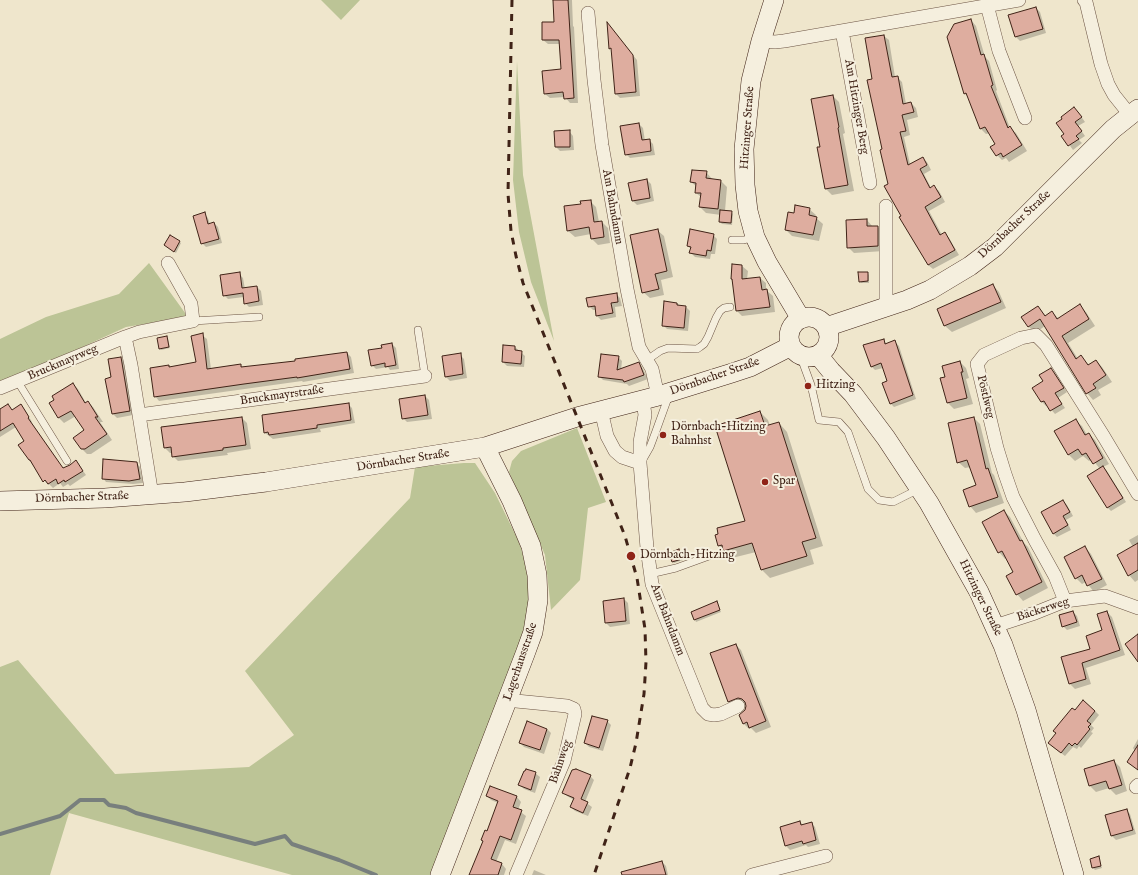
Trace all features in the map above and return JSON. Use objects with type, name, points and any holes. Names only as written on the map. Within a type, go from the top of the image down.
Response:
[{"type":"street","name":"Hitzinger Straße","points":[[774,0],[761,41],[751,81],[744,149],[745,185],[748,210],[755,236],[767,262],[801,319]]},
{"type":"street","points":[[761,41],[784,41],[1019,0]]},
{"type":"street","points":[[1084,0],[1086,2],[1101,64],[1108,84],[1114,95],[1134,112]]},
{"type":"street","points":[[987,5],[999,51],[1025,118]]},
{"type":"street","name":"Am Bahndamm","points":[[588,13],[599,124],[612,207],[639,347],[655,378],[657,397],[645,420],[640,442],[640,463],[650,574],[654,592],[702,708],[708,714],[714,715],[738,706]]},
{"type":"street","name":"Am Hitzinger Berg","points":[[842,31],[870,183]]},
{"type":"street","name":"Dörnbacher Straße","points":[[826,327],[886,308],[930,290],[970,266],[995,247],[1113,129],[1134,112]]},
{"type":"street","points":[[886,206],[886,308]]},
{"type":"street","points":[[152,495],[125,337],[139,332],[193,321],[191,304],[168,263]]},
{"type":"street","points":[[812,318],[822,323],[826,327],[828,333],[826,346],[803,352],[790,332],[793,324],[801,319],[812,318]]},
{"type":"street","name":"Pöstlweg","points":[[1065,601],[1055,576],[1013,497],[1005,474],[977,364],[984,355],[1021,338],[1036,335],[1046,345],[1138,494]]},
{"type":"street","name":"Bruckmayrweg","points":[[0,388],[18,382],[125,337]]},
{"type":"street","name":"Hitzinger Straße","points":[[803,352],[866,411],[946,531],[979,592],[995,626],[1026,710],[1074,875]]},
{"type":"street","name":"Dörnbacher Straße","points":[[0,501],[64,500],[152,495],[266,482],[486,447],[601,410],[657,397],[732,374],[750,366],[803,352]]},
{"type":"street","name":"Bruckmayrstraße","points":[[139,415],[425,376]]},
{"type":"street","points":[[601,410],[607,436],[615,451],[622,458],[640,463]]},
{"type":"street","name":"Lagerhausstraße","points":[[440,875],[533,632],[538,600],[538,576],[531,546],[486,447]]},
{"type":"street","name":"Bäckerweg","points":[[995,626],[1035,613],[1065,601],[1105,596],[1138,608]]},
{"type":"street","name":"Bahnweg","points":[[508,698],[516,701],[567,706],[574,710],[575,714],[564,761],[516,875]]},
{"type":"street","points":[[752,875],[826,856]]},
{"type":"lane","points":[[732,240],[744,240],[755,236]]},
{"type":"lane","points":[[647,360],[660,351],[668,348],[697,349],[704,344],[720,311],[724,308],[730,308]]},
{"type":"lane","points":[[193,321],[259,317]]},
{"type":"lane","points":[[418,330],[425,376]]},
{"type":"lane","points":[[803,352],[819,420],[839,422],[848,432],[868,489],[879,500],[893,502],[919,489]]},
{"type":"lane","points":[[18,382],[67,461]]},
{"type":"lane","points":[[640,463],[654,436],[657,397]]},
{"type":"lane","points":[[650,574],[676,568],[709,556]]},
{"type":"green space","points":[[321,0],[360,0],[341,20]]},
{"type":"green space","points":[[517,61],[523,175],[554,341],[531,282],[519,232],[513,180]]},
{"type":"green space","points":[[149,263],[188,317],[126,327],[0,385],[0,339],[46,317],[119,294]]},
{"type":"green space","points":[[577,428],[606,502],[588,508],[580,580],[551,610],[545,555],[509,472],[512,461],[521,451]]},
{"type":"green space","points":[[475,463],[495,493],[518,540],[531,578],[531,612],[456,818],[430,875],[292,875],[69,813],[50,875],[0,875],[0,667],[18,660],[115,774],[249,767],[294,735],[245,671],[410,498],[415,467]]},
{"type":"building","points":[[553,0],[568,0],[574,98],[564,99],[563,92],[544,94],[542,71],[561,69],[559,40],[542,40],[542,22],[554,22]]},
{"type":"building","points":[[1036,7],[1043,29],[1015,37],[1008,15]]},
{"type":"building","points":[[971,19],[981,55],[984,54],[993,85],[991,86],[1008,128],[1010,126],[1022,145],[1003,157],[1001,153],[996,156],[990,147],[995,144],[985,127],[980,129],[966,93],[964,94],[947,37],[954,24]]},
{"type":"building","points":[[607,22],[633,55],[636,92],[615,94]]},
{"type":"building","points":[[884,35],[892,77],[898,76],[903,104],[911,102],[914,112],[902,115],[906,131],[900,132],[908,165],[923,157],[927,165],[920,169],[930,188],[934,185],[941,197],[925,207],[940,235],[945,232],[955,250],[928,265],[899,217],[901,216],[884,186],[888,184],[867,80],[872,79],[865,38]]},
{"type":"building","points":[[833,95],[848,185],[825,189],[817,147],[820,147],[811,99]]},
{"type":"building","points":[[1074,107],[1082,117],[1075,122],[1082,131],[1076,136],[1079,139],[1068,146],[1061,136],[1064,134],[1056,123]]},
{"type":"building","points":[[639,123],[642,140],[650,139],[651,151],[625,155],[620,126]]},
{"type":"building","points":[[570,130],[570,147],[555,147],[554,131]]},
{"type":"building","points":[[692,170],[707,171],[706,178],[721,180],[718,209],[699,207],[701,193],[695,193],[696,183],[690,182]]},
{"type":"building","points":[[647,179],[650,198],[632,201],[628,183]]},
{"type":"building","points":[[591,200],[594,222],[602,221],[604,237],[591,239],[589,227],[567,231],[564,206],[581,204],[580,201]]},
{"type":"building","points":[[795,205],[810,208],[809,215],[817,217],[813,235],[785,230],[788,212],[794,213]]},
{"type":"building","points":[[720,210],[732,211],[731,223],[719,222]]},
{"type":"building","points":[[205,212],[208,224],[214,222],[219,239],[201,244],[193,216]]},
{"type":"building","points":[[867,219],[867,226],[878,226],[878,246],[847,248],[846,220]]},
{"type":"building","points":[[658,229],[667,271],[655,274],[659,289],[642,293],[630,235]]},
{"type":"building","points":[[690,229],[714,234],[711,251],[707,250],[706,256],[689,253],[691,247],[687,246]]},
{"type":"building","points":[[170,235],[180,241],[174,252],[164,245]]},
{"type":"building","points":[[732,264],[742,265],[742,279],[760,277],[762,290],[767,289],[770,307],[736,311],[731,279]]},
{"type":"building","points":[[240,272],[242,288],[257,286],[259,301],[244,304],[243,293],[223,296],[220,275]]},
{"type":"building","points":[[858,272],[868,272],[868,281],[859,282]]},
{"type":"building","points":[[993,284],[1001,302],[944,326],[937,309]]},
{"type":"building","points":[[617,293],[618,302],[611,303],[613,313],[596,316],[595,306],[588,307],[586,298]]},
{"type":"building","points":[[664,301],[686,306],[684,328],[662,326]]},
{"type":"building","points":[[1080,304],[1089,319],[1062,336],[1076,359],[1081,355],[1088,365],[1096,360],[1106,375],[1093,384],[1096,388],[1086,394],[1040,319],[1028,327],[1021,317],[1038,306],[1045,316],[1052,311],[1057,319]]},
{"type":"building","points":[[203,333],[207,369],[241,364],[241,367],[295,361],[295,359],[347,352],[350,369],[297,378],[154,397],[150,368],[169,365],[169,367],[196,362],[191,336]]},
{"type":"building","points":[[167,336],[169,347],[159,349],[157,338]]},
{"type":"building","points":[[884,339],[885,344],[895,340],[913,395],[890,404],[882,383],[887,381],[881,363],[871,367],[863,345]]},
{"type":"building","points":[[392,343],[396,365],[385,367],[385,363],[371,366],[368,350],[382,348],[381,345]]},
{"type":"building","points":[[503,345],[515,346],[515,350],[522,351],[521,364],[502,362]]},
{"type":"building","points":[[461,353],[463,374],[445,377],[442,356]]},
{"type":"building","points":[[601,354],[619,356],[617,370],[639,362],[644,375],[624,382],[623,380],[598,377]]},
{"type":"building","points":[[121,357],[130,411],[112,414],[105,379],[111,377],[108,359]]},
{"type":"building","points":[[960,361],[967,398],[947,403],[940,378],[945,377],[942,366]]},
{"type":"building","points":[[1051,368],[1064,388],[1055,393],[1062,404],[1050,411],[1044,401],[1041,402],[1032,388],[1043,381],[1039,375]]},
{"type":"building","points":[[73,383],[85,403],[88,401],[98,417],[95,417],[107,434],[85,449],[81,449],[73,438],[84,430],[71,411],[58,418],[49,403],[54,400],[52,396]]},
{"type":"building","points":[[425,395],[428,415],[402,419],[399,399]]},
{"type":"building","points":[[349,403],[351,420],[317,425],[317,428],[269,435],[268,432],[264,433],[262,415]]},
{"type":"building","points":[[8,404],[12,410],[21,404],[29,417],[28,418],[63,468],[76,460],[83,471],[65,482],[64,480],[58,484],[56,479],[48,484],[45,480],[43,482],[30,460],[18,445],[24,441],[13,423],[0,431],[0,409]]},
{"type":"building","name":"Spar","points":[[760,411],[765,426],[779,422],[816,538],[802,542],[807,556],[761,570],[752,543],[723,551],[722,545],[718,546],[715,535],[718,534],[717,528],[745,521],[715,426]]},
{"type":"building","points":[[242,417],[246,445],[223,448],[223,450],[172,457],[171,447],[164,448],[161,427]]},
{"type":"building","points":[[974,417],[986,469],[988,468],[998,497],[969,507],[963,490],[976,485],[967,460],[957,463],[948,423]]},
{"type":"building","points":[[1076,419],[1085,435],[1089,433],[1103,458],[1093,464],[1086,453],[1082,455],[1078,449],[1068,455],[1054,431]]},
{"type":"building","points":[[103,459],[137,462],[140,479],[129,481],[102,479]]},
{"type":"building","points":[[1103,466],[1123,498],[1107,508],[1087,476]]},
{"type":"building","points":[[1063,500],[1070,512],[1063,516],[1068,525],[1053,534],[1041,512]]},
{"type":"building","points":[[1004,510],[1020,541],[1022,540],[1042,582],[1016,595],[1006,576],[1013,572],[1002,551],[998,553],[982,522]]},
{"type":"building","points":[[1138,543],[1138,570],[1128,576],[1117,555]]},
{"type":"building","points":[[1085,546],[1102,579],[1087,586],[1082,575],[1075,579],[1064,557]]},
{"type":"building","points":[[679,549],[682,559],[672,562],[669,553]]},
{"type":"building","points":[[624,598],[626,621],[605,623],[603,601]]},
{"type":"building","points":[[717,601],[720,610],[694,620],[691,612]]},
{"type":"building","points":[[1073,611],[1077,622],[1062,627],[1059,615]]},
{"type":"building","points":[[1107,611],[1120,650],[1082,663],[1086,679],[1069,684],[1061,657],[1090,649],[1086,636],[1102,630],[1097,614]]},
{"type":"building","points":[[1138,634],[1138,662],[1125,644]]},
{"type":"building","points":[[736,644],[766,721],[749,728],[747,722],[743,724],[739,715],[745,710],[745,702],[738,698],[728,702],[710,653]]},
{"type":"building","points":[[1083,700],[1095,711],[1087,721],[1091,724],[1088,727],[1090,729],[1077,745],[1075,743],[1072,746],[1069,743],[1061,753],[1048,743],[1056,733],[1053,731],[1072,708],[1075,710]]},
{"type":"building","points":[[592,716],[608,720],[599,748],[584,743]]},
{"type":"building","points":[[527,721],[547,729],[540,750],[519,743]]},
{"type":"building","points":[[1138,745],[1138,770],[1127,762]]},
{"type":"building","points":[[1114,760],[1122,785],[1109,789],[1106,781],[1089,786],[1084,769]]},
{"type":"building","points":[[526,769],[536,772],[531,790],[518,785]]},
{"type":"building","points":[[576,769],[591,775],[581,799],[588,802],[583,813],[570,807],[574,798],[562,793],[572,770]]},
{"type":"building","points":[[490,786],[517,796],[513,807],[522,810],[511,840],[500,836],[491,859],[502,863],[498,875],[469,875],[483,841],[481,840],[485,830],[487,831],[498,801],[486,796]]},
{"type":"building","points":[[1127,809],[1133,830],[1111,836],[1105,815]]},
{"type":"building","points":[[800,821],[801,825],[812,822],[816,840],[803,844],[802,841],[785,846],[780,827]]},
{"type":"building","points":[[1099,856],[1101,866],[1092,868],[1090,859]]},
{"type":"building","points":[[662,861],[666,875],[622,875],[621,872]]},
{"type":"waterway","points":[[0,834],[60,816],[80,800],[104,800],[109,805],[126,808],[136,813],[255,844],[285,836],[292,844],[339,860],[376,875]]},
{"type":"railway","points":[[512,0],[508,194],[511,231],[516,256],[523,283],[625,536],[637,578],[645,629],[646,662],[644,694],[636,743],[630,768],[594,875]]},
{"type":"place","name":"Hitzing","points":[[808,386]]},
{"type":"place","name":"Dörnbach-Hitzing Bahnhst","points":[[663,435]]},
{"type":"place","name":"Spar","points":[[765,482]]},
{"type":"place","name":"Dörnbach-Hitzing","points":[[631,556]]}]
